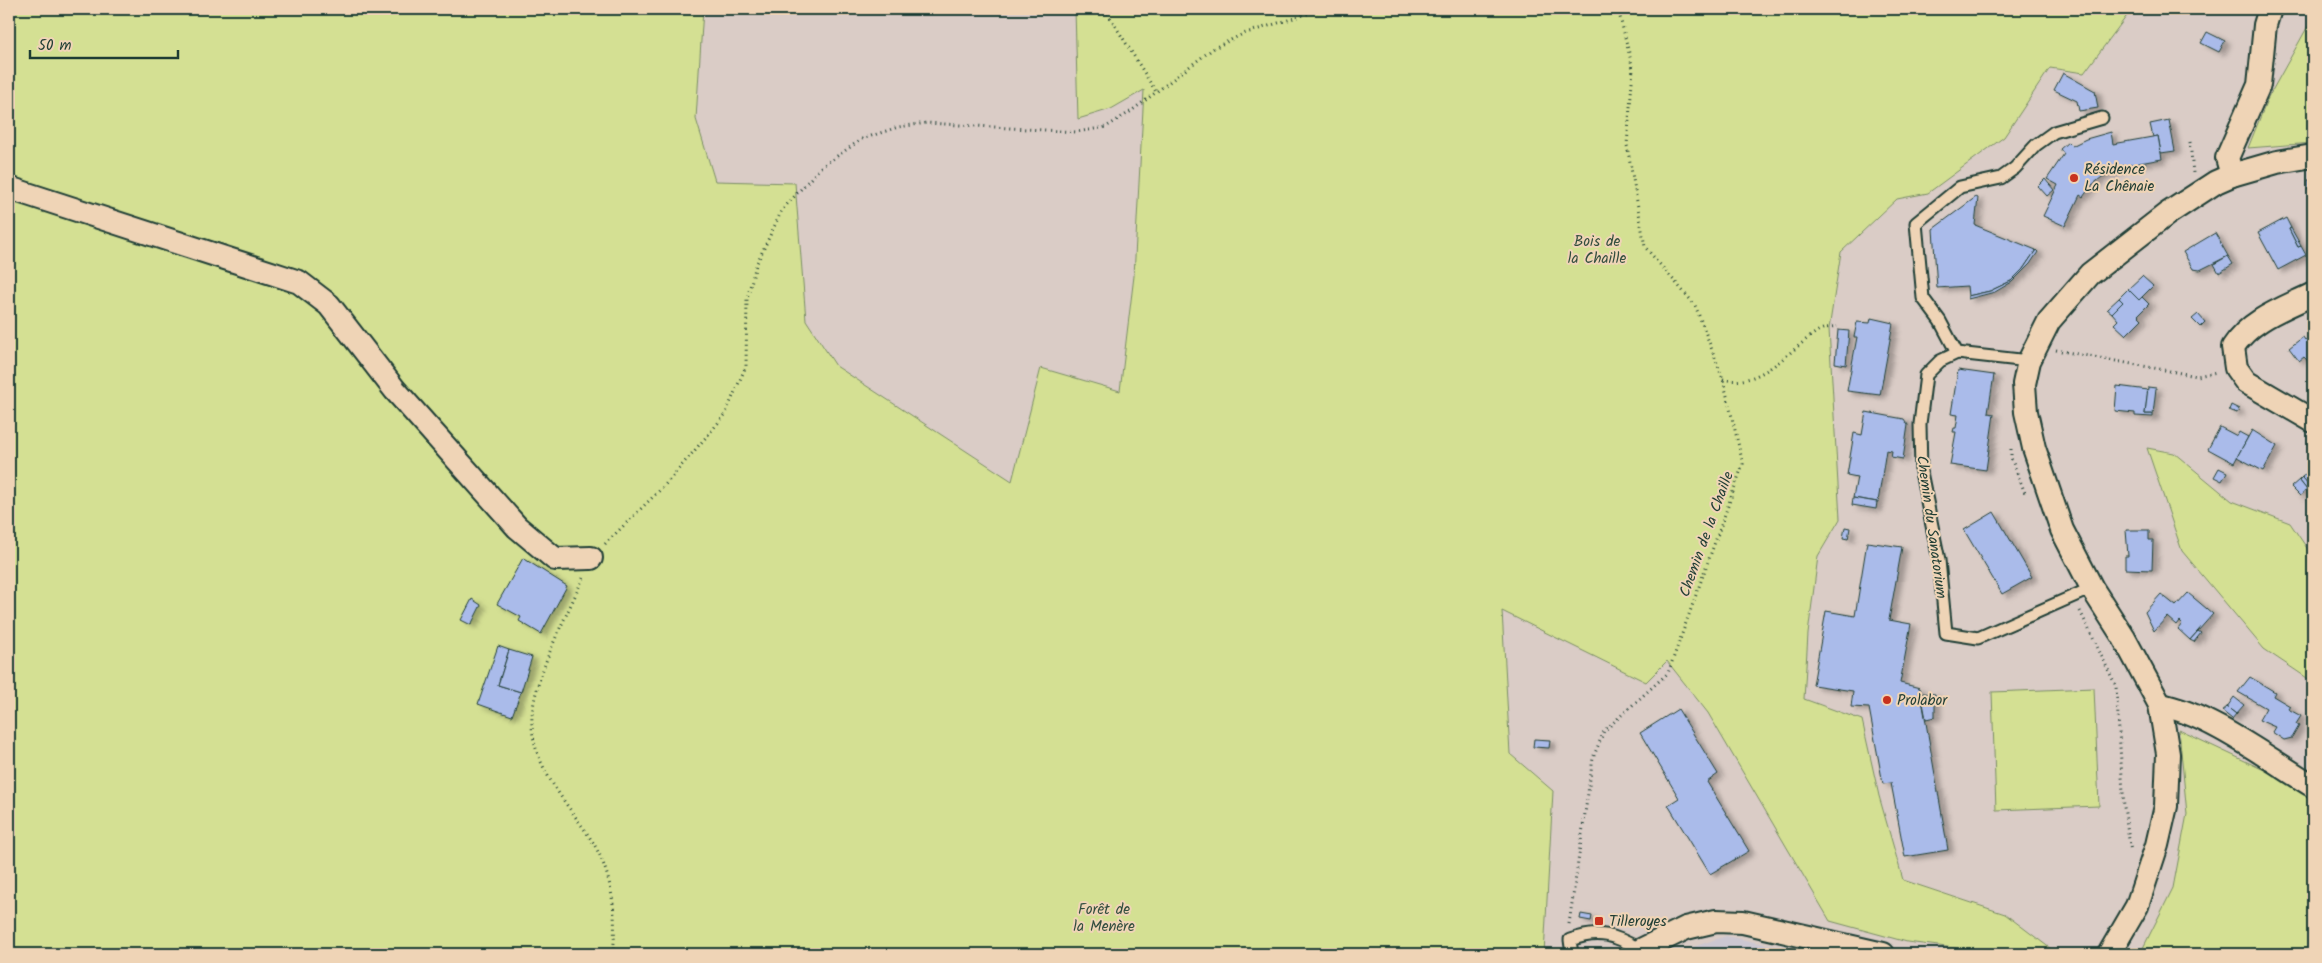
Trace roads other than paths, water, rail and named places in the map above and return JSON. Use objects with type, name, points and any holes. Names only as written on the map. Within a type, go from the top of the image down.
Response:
[{"type":"street","points":[[2232,175],[2227,158],[2258,85],[2265,25],[2270,9]]},
{"type":"street","points":[[2109,954],[2137,906],[2157,845],[2166,806],[2168,754],[2160,706],[2124,638],[2083,592],[2034,448],[2026,412],[2024,384],[2032,354],[2049,322],[2090,274],[2167,214],[2216,182],[2232,175],[2277,162],[2313,156]]},
{"type":"street","points":[[9,188],[299,282],[329,305],[395,390],[517,527],[555,559],[591,558]]},
{"type":"street","points":[[2313,294],[2257,322],[2240,336],[2233,347],[2236,368],[2246,382],[2313,421]]},
{"type":"street","points":[[2160,706],[2180,708],[2203,719],[2313,786]]},
{"type":"street","points":[[1639,952],[1686,928],[1716,921],[1743,922],[1883,954]]},
{"type":"lane","points":[[2032,354],[1957,354],[1940,321],[1923,298],[1916,222],[1960,187],[2001,178],[2015,168],[2036,145],[2054,132],[2102,118]]},
{"type":"lane","name":"Chemin du Sanatorium","points":[[1957,354],[1940,361],[1926,375],[1920,424],[1921,472],[1939,560],[1946,633],[1978,638],[2083,592]]},
{"type":"lane","points":[[1572,954],[1570,940],[1595,933],[1618,936],[1639,952]]},
{"type":"place","name":"Résidence La Chênaie","points":[[2074,178]]},
{"type":"place","name":"Prolabor","points":[[1887,700]]},
{"type":"place","name":"Tilleroyes","points":[[1599,921]]},
{"type":"park label","name":"Bois de la Chaille","points":[[1597,250]]},
{"type":"park label","name":"Forêt de la Menère","points":[[1104,918]]}]
